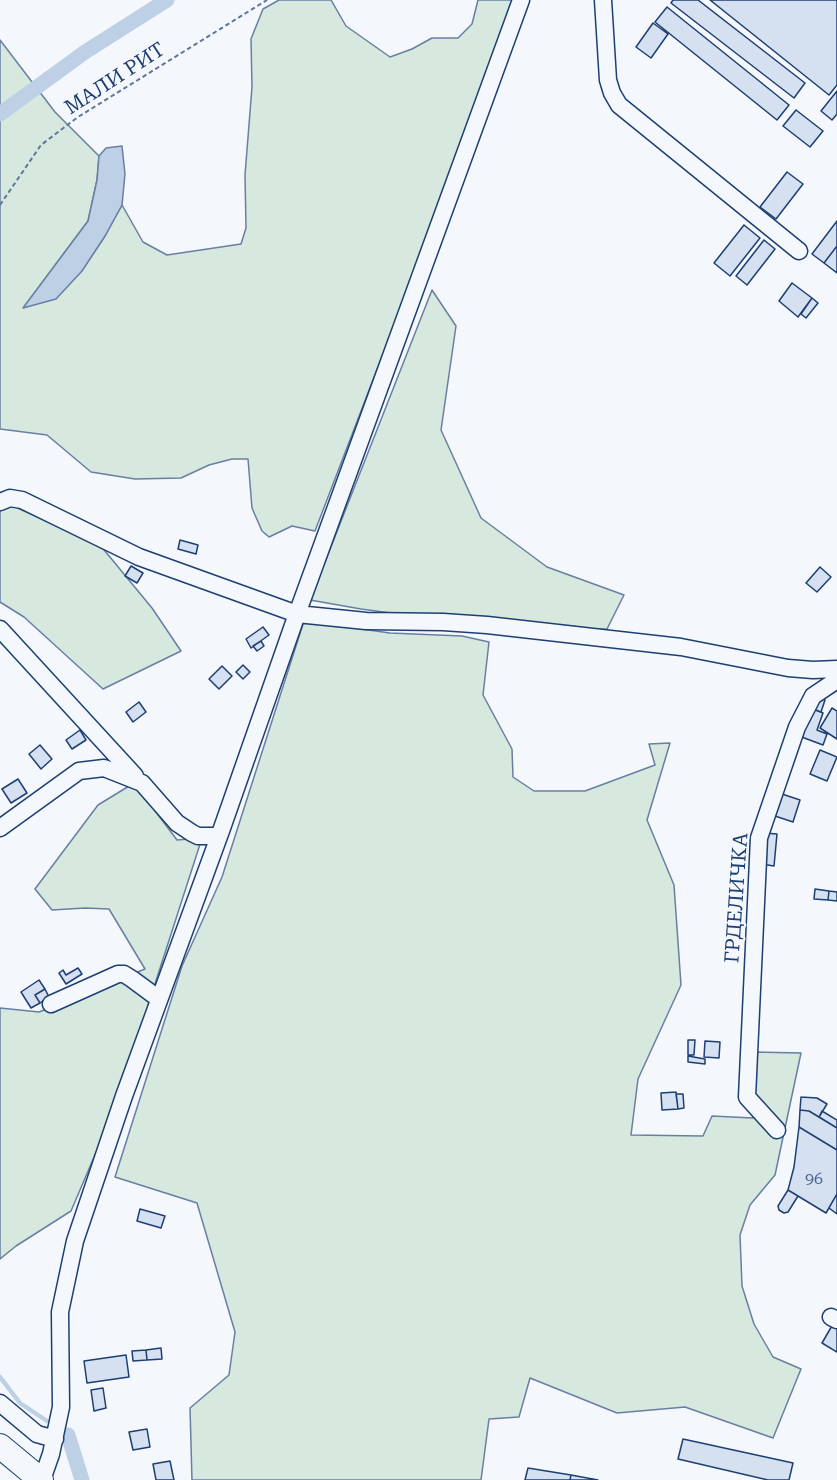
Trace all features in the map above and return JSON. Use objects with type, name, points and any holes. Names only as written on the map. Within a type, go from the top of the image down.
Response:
[{"type":"highway","points":[[0,1446],[42,1477]]},
{"type":"lane","points":[[42,1477],[55,1439],[61,1407],[60,1312],[70,1261],[124,1096],[521,0]]},
{"type":"lane","points":[[603,0],[608,80],[619,105],[799,251]]},
{"type":"lane","points":[[0,502],[10,498],[22,500],[139,557],[297,614],[366,621],[487,625],[681,647],[788,668],[837,669]]},
{"type":"lane","points":[[0,629],[177,823],[192,833],[207,837],[219,836]]},
{"type":"lane","name":"ГРДЕЛИЧКА","points":[[777,1130],[747,1097],[759,838],[797,727],[813,696],[837,680]]},
{"type":"lane","points":[[0,828],[79,771],[104,768],[142,783]]},
{"type":"lane","points":[[51,1004],[118,974],[124,974],[159,999]]},
{"type":"lane","points":[[0,1403],[37,1434],[55,1439]]},
{"type":"path","name":"МАЛИ РИТ","points":[[0,205],[41,145],[78,117],[267,0]]},
{"type":"shaded area","points":[[279,0],[331,0],[346,26],[390,57],[432,38],[458,38],[472,24],[478,0],[512,0],[447,187],[315,531],[292,526],[269,537],[262,531],[252,508],[248,459],[232,459],[209,465],[181,478],[135,479],[91,472],[47,435],[0,429],[0,40],[55,112],[99,156],[97,180],[88,221],[24,307],[56,298],[82,270],[122,205],[143,242],[167,255],[241,244],[246,228],[245,175],[252,87],[251,39],[263,9]]},
{"type":"shaded area","points":[[432,290],[456,326],[441,430],[481,518],[547,567],[624,595],[607,629],[516,630],[310,600]]},
{"type":"shaded area","points":[[13,506],[100,545],[152,608],[181,651],[103,689],[24,617],[0,602],[0,511]]},
{"type":"shaded area","points":[[304,621],[390,633],[462,636],[489,642],[483,695],[512,749],[513,777],[534,791],[585,791],[655,765],[649,744],[670,743],[647,820],[674,885],[681,985],[638,1079],[631,1135],[703,1136],[712,1116],[753,1118],[753,1052],[801,1053],[775,1175],[750,1205],[740,1235],[742,1286],[754,1324],[773,1357],[801,1369],[773,1438],[685,1407],[617,1413],[530,1378],[519,1417],[489,1419],[481,1480],[192,1480],[190,1408],[229,1375],[235,1332],[197,1203],[115,1177],[182,966],[222,877]]},
{"type":"shaded area","points":[[134,783],[177,840],[202,838],[115,1108],[71,1211],[16,1246],[0,1259],[0,1008],[39,1012],[145,969],[109,909],[52,910],[35,889],[98,805]]},
{"type":"water","points":[[122,146],[125,174],[122,205],[105,236],[82,271],[56,299],[23,308],[88,221],[97,180],[99,156],[106,148]]},
{"type":"building","points":[[673,0],[698,0],[805,83],[794,98],[671,3]]},
{"type":"building","points":[[710,0],[837,0],[837,85],[829,95]]},
{"type":"building","points":[[667,7],[789,105],[777,120],[655,22]]},
{"type":"building","points":[[653,23],[668,34],[651,58],[636,47]]},
{"type":"building","points":[[837,91],[837,114],[832,120],[821,111]]},
{"type":"building","points":[[796,110],[823,131],[810,147],[783,126]]},
{"type":"building","points":[[787,172],[803,184],[776,219],[760,207]]},
{"type":"building","points":[[837,221],[837,246],[824,263],[812,254]]},
{"type":"building","points":[[744,225],[760,238],[730,276],[714,263]]},
{"type":"building","points":[[764,240],[775,249],[747,285],[736,276]]},
{"type":"building","points":[[837,246],[837,273],[824,263]]},
{"type":"building","points":[[792,283],[812,298],[798,317],[779,301]]},
{"type":"building","points":[[812,298],[818,303],[806,318],[801,314]]},
{"type":"building","points":[[180,540],[198,545],[196,554],[178,549]]},
{"type":"building","points":[[131,566],[143,573],[137,583],[125,576]]},
{"type":"building","points":[[820,567],[831,577],[817,592],[806,583]]},
{"type":"building","points":[[263,627],[269,635],[251,648],[246,639]]},
{"type":"building","points":[[261,641],[264,646],[257,651],[253,646]]},
{"type":"building","points":[[243,665],[250,672],[243,679],[236,672]]},
{"type":"building","points":[[222,666],[232,676],[219,689],[209,679]]},
{"type":"building","points":[[818,697],[825,700],[821,712],[813,709]]},
{"type":"building","points":[[139,702],[146,712],[133,722],[126,712]]},
{"type":"building","points":[[810,708],[823,713],[817,730],[827,734],[823,745],[799,736]]},
{"type":"building","points":[[832,708],[837,711],[837,739],[820,728]]},
{"type":"building","points":[[80,730],[86,740],[72,749],[66,740]]},
{"type":"building","points":[[40,745],[52,759],[41,769],[29,754]]},
{"type":"building","points":[[820,750],[837,757],[827,781],[810,774]]},
{"type":"building","points":[[18,779],[27,793],[11,803],[2,789]]},
{"type":"building","points":[[782,794],[800,800],[793,822],[775,816]]},
{"type":"building","points":[[764,833],[777,834],[774,866],[761,864]]},
{"type":"building","points":[[815,889],[829,891],[828,900],[814,899]]},
{"type":"building","points":[[829,891],[837,892],[837,901],[828,900]]},
{"type":"building","points":[[78,968],[82,974],[66,984],[59,973],[63,970],[66,975]]},
{"type":"building","points":[[39,980],[45,989],[35,995],[40,1003],[31,1008],[21,992]]},
{"type":"building","points":[[45,989],[49,997],[40,1003],[35,995]]},
{"type":"building","points":[[688,1040],[695,1040],[694,1055],[688,1055]]},
{"type":"building","points":[[705,1041],[720,1042],[719,1058],[704,1057]]},
{"type":"building","points":[[688,1056],[705,1059],[705,1064],[688,1062]]},
{"type":"building","points":[[676,1092],[678,1109],[662,1110],[661,1093]]},
{"type":"building","points":[[676,1094],[683,1094],[684,1108],[678,1109]]},
{"type":"building","points":[[801,1097],[817,1098],[827,1104],[819,1117],[809,1111],[800,1110]]},
{"type":"building","points":[[800,1110],[809,1111],[837,1128],[837,1150],[799,1127]]},
{"type":"building","points":[[822,1111],[837,1120],[837,1128],[819,1117]]},
{"type":"building","points":[[799,1127],[837,1150],[837,1194],[826,1213],[788,1190],[794,1167]]},
{"type":"building","points":[[788,1190],[798,1196],[788,1212],[784,1213],[779,1210],[778,1206]]},
{"type":"building","points":[[837,1194],[837,1214],[829,1208]]},
{"type":"building","points":[[140,1209],[165,1216],[161,1228],[137,1221]]},
{"type":"building","points":[[833,1324],[837,1326],[837,1352],[822,1343]]},
{"type":"building","points":[[161,1348],[162,1359],[147,1360],[146,1350]]},
{"type":"building","points":[[146,1350],[147,1360],[133,1361],[132,1351]]},
{"type":"building","points":[[126,1355],[129,1377],[87,1383],[84,1361]]},
{"type":"building","points":[[103,1388],[106,1408],[94,1411],[91,1390]]},
{"type":"building","points":[[147,1429],[150,1447],[133,1450],[129,1432]]},
{"type":"building","points":[[683,1439],[793,1463],[789,1480],[768,1480],[678,1459]]},
{"type":"building","points":[[170,1461],[174,1480],[156,1480],[153,1464]]},
{"type":"building","points":[[528,1468],[571,1475],[570,1480],[525,1480]]},
{"type":"building","points":[[571,1475],[598,1480],[570,1480]]},
{"type":"waterway","points":[[0,114],[85,52],[167,0]]},
{"type":"waterway","points":[[0,1377],[20,1403],[47,1421]]},
{"type":"waterway","points":[[68,1435],[82,1480]]}]
